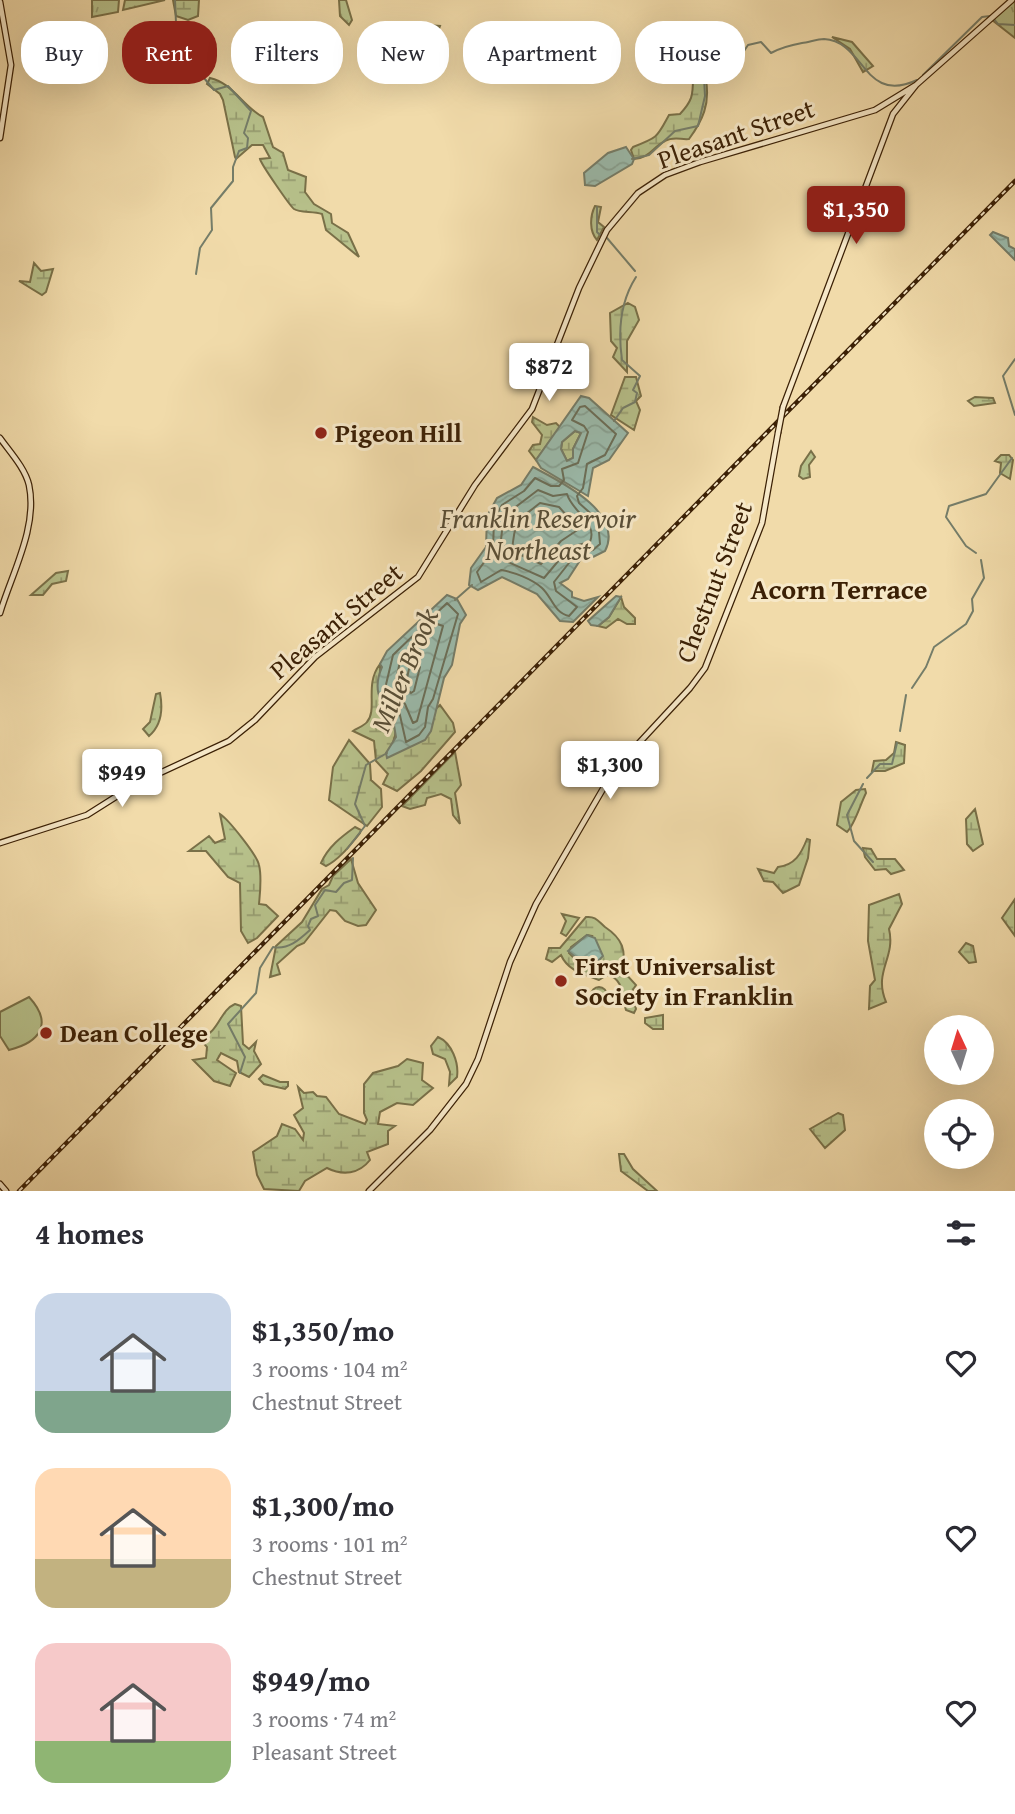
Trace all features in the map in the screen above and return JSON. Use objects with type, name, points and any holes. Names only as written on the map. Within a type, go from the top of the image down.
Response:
[{"type":"main road","name":"Chestnut Street","points":[[369,1191],[430,1130],[462,1091],[478,1059],[508,967],[536,904],[614,770],[690,688],[707,664],[762,523],[783,407],[892,115],[916,85],[1012,0]]},
{"type":"main road","points":[[0,2],[11,65],[0,138]]},
{"type":"main road","name":"Pleasant Street","points":[[875,110],[916,85]]},
{"type":"main road","points":[[889,102],[899,106]]},
{"type":"main road","name":"Pleasant Street","points":[[0,843],[87,816],[136,784],[229,741],[255,720],[313,659],[418,577],[475,485],[532,409],[579,288],[607,230],[638,192],[665,176],[699,162],[884,107],[899,106]]},
{"type":"main road","points":[[884,107],[890,110],[892,115]]},
{"type":"main road","points":[[0,438],[29,484],[30,508],[28,530],[0,613]]},
{"type":"green space","points":[[92,0],[119,0],[118,12],[92,17]]},
{"type":"green space","points":[[125,0],[165,0],[123,10]]},
{"type":"green space","points":[[173,0],[199,0],[198,16],[188,20],[176,16]]},
{"type":"green space","points":[[339,0],[346,0],[352,20],[349,25],[340,16]]},
{"type":"green space","points":[[1015,0],[1015,38],[992,20]]},
{"type":"green space","points":[[832,37],[852,42],[873,66],[863,72],[850,49]]},
{"type":"green space","points":[[217,81],[225,85],[263,117],[273,147],[283,153],[288,170],[306,177],[305,192],[314,204],[331,214],[332,223],[348,233],[359,257],[326,230],[322,214],[300,211],[291,206],[260,159],[270,158],[263,145],[252,145],[236,159],[220,94],[207,84],[217,84]]},
{"type":"green space","points":[[693,84],[706,84],[707,97],[702,118],[689,139],[668,140],[644,157],[634,159],[631,150],[633,147],[653,138],[669,115],[680,114],[692,94]]},
{"type":"green space","points":[[595,206],[601,207],[598,222],[604,227],[597,240],[591,223]]},
{"type":"green space","points":[[34,263],[41,271],[53,269],[46,292],[42,295],[19,281],[30,282]]},
{"type":"green space","points":[[628,303],[635,307],[639,320],[627,341],[627,372],[613,357],[617,348],[611,341],[610,313]]},
{"type":"green space","points":[[625,377],[636,377],[641,396],[636,401],[640,410],[634,430],[611,415]]},
{"type":"green space","points":[[975,397],[993,398],[995,403],[974,406],[968,401]]},
{"type":"green space","points":[[533,417],[547,425],[556,423],[560,427],[536,460],[529,451],[533,445],[540,444],[542,435],[532,422]]},
{"type":"green space","points":[[575,431],[581,433],[573,449],[573,458],[567,461],[561,449],[562,442]]},
{"type":"green space","points":[[811,451],[815,457],[809,465],[810,477],[803,479],[799,476],[801,466]]},
{"type":"green space","points":[[1001,455],[1009,455],[1013,460],[1010,479],[1000,473],[1001,463],[995,461]]},
{"type":"green space","points":[[68,571],[66,581],[52,584],[43,595],[31,595],[56,573]]},
{"type":"green space","points":[[621,597],[624,607],[635,618],[635,624],[627,624],[618,619],[606,628],[598,626],[609,617]]},
{"type":"green space","points":[[380,664],[381,700],[390,713],[396,732],[386,754],[440,705],[453,723],[455,732],[421,771],[397,791],[383,784],[388,774],[376,761],[374,741],[353,731],[370,717],[373,680]]},
{"type":"green space","points":[[160,693],[160,716],[157,727],[149,736],[143,729],[150,722],[156,694]]},
{"type":"green space","points":[[349,740],[370,764],[371,780],[381,789],[382,807],[367,826],[329,800],[333,767]]},
{"type":"green space","points":[[896,742],[905,745],[904,763],[885,771],[872,771],[874,761],[886,760],[894,753]]},
{"type":"green space","points":[[455,752],[461,785],[455,793],[460,824],[453,815],[451,799],[441,794],[427,798],[425,805],[410,809],[402,806]]},
{"type":"green space","points":[[865,789],[866,793],[847,832],[837,825],[841,802],[856,790]]},
{"type":"green space","points":[[975,809],[983,844],[973,851],[967,844],[966,819]]},
{"type":"green space","points":[[220,814],[242,838],[257,860],[260,875],[259,904],[266,905],[278,916],[257,938],[248,943],[241,931],[240,883],[228,877],[206,851],[189,851],[209,836],[215,843],[225,839]]},
{"type":"green space","points":[[355,827],[361,830],[360,833],[336,860],[326,866],[321,863],[331,847]]},
{"type":"green space","points":[[807,839],[810,840],[808,858],[799,885],[783,893],[773,882],[764,881],[758,869],[774,873],[778,867],[789,864],[797,858]]},
{"type":"green space","points":[[863,848],[871,849],[877,859],[895,859],[904,870],[891,874],[886,869],[875,870],[865,857]]},
{"type":"green space","points":[[351,859],[358,883],[376,910],[366,925],[358,926],[345,921],[336,911],[330,910],[304,943],[277,964],[280,974],[270,977],[276,946],[302,922],[322,889],[329,885],[333,876]]},
{"type":"green space","points":[[899,894],[902,904],[889,929],[890,948],[883,973],[886,1002],[869,1009],[870,986],[875,980],[868,941],[869,905]]},
{"type":"green space","points":[[1015,899],[1015,936],[1002,918]]},
{"type":"green space","points":[[562,914],[579,918],[566,936],[561,933],[566,921]]},
{"type":"green space","points":[[586,917],[595,918],[611,931],[622,946],[623,971],[636,985],[631,993],[636,1009],[634,1013],[626,1010],[621,989],[613,977],[607,975],[599,980],[582,974],[568,965],[561,955],[552,962],[546,959],[549,948],[560,948]],"holes":[[[587,935],[592,936],[578,962],[569,953],[571,947]]]},
{"type":"green space","points":[[966,943],[973,946],[976,962],[969,963],[959,952]]},
{"type":"green space","points":[[599,987],[605,989],[605,1001],[599,1003],[593,1001],[591,995],[593,989]]},
{"type":"green space","points":[[29,997],[40,1015],[40,1030],[29,1042],[9,1050],[0,1036],[0,1012]]},
{"type":"green space","points":[[235,1004],[241,1006],[243,1044],[249,1049],[256,1042],[254,1051],[261,1064],[249,1077],[239,1072],[237,1061],[221,1053],[217,1060],[236,1073],[230,1086],[214,1081],[193,1060],[206,1058],[207,1047],[200,1039],[212,1031],[226,1011]]},
{"type":"green space","points":[[663,1015],[663,1029],[653,1029],[645,1023],[645,1018]]},
{"type":"green space","points":[[438,1037],[451,1049],[456,1060],[457,1077],[449,1085],[450,1072],[445,1059],[433,1054],[431,1046]]},
{"type":"green space","points":[[407,1059],[423,1063],[422,1080],[433,1088],[413,1105],[397,1103],[380,1112],[378,1124],[395,1126],[388,1131],[388,1144],[367,1152],[370,1160],[366,1165],[350,1172],[327,1168],[305,1181],[299,1191],[264,1189],[257,1175],[253,1152],[277,1136],[282,1124],[295,1129],[303,1140],[304,1133],[294,1115],[303,1108],[298,1087],[304,1093],[313,1092],[317,1096],[326,1097],[339,1114],[365,1124],[364,1084],[373,1073],[398,1066]]},
{"type":"green space","points":[[263,1075],[280,1082],[288,1082],[288,1086],[285,1089],[264,1084],[259,1079]]},
{"type":"green space","points":[[838,1113],[843,1115],[845,1130],[825,1148],[810,1129]]},
{"type":"green space","points":[[619,1154],[624,1154],[633,1169],[657,1191],[648,1191],[621,1171]]},
{"type":"water","points":[[626,147],[634,159],[632,164],[595,186],[585,185],[584,173],[608,153]]},
{"type":"water","points":[[993,232],[1008,238],[1009,246],[1015,249],[1015,260],[990,235]]},
{"type":"water","name":"Franklin Reservoir Northeast","points":[[581,396],[589,398],[628,433],[609,460],[593,468],[588,496],[541,468],[536,460]],"holes":[[[575,431],[581,433],[573,449],[573,458],[567,461],[561,449],[562,442]]]},
{"type":"water","name":"Franklin Reservoir Northeast","points":[[533,467],[572,489],[598,511],[606,523],[609,537],[605,551],[581,559],[568,579],[560,583],[572,592],[572,597],[584,601],[598,597],[573,622],[560,621],[537,594],[502,577],[478,590],[469,585],[471,568],[486,547],[487,516],[497,498],[521,485]]},
{"type":"water","points":[[447,595],[457,599],[466,615],[460,624],[452,665],[444,678],[431,731],[425,740],[387,758],[386,753],[396,737],[392,713],[378,692],[382,667],[380,664],[387,651]]},
{"type":"water","points":[[616,596],[621,597],[609,617],[598,626],[591,625],[588,621]]},
{"type":"water","points":[[587,935],[595,938],[603,956],[598,961],[584,964],[568,951]]},
{"type":"waterway","points":[[175,0],[176,21]]},
{"type":"waterway","name":"Miller Brook","points":[[923,75],[982,17],[990,16]]},
{"type":"waterway","name":"Miller Brook","points":[[994,19],[998,24],[1015,25]]},
{"type":"waterway","name":"Miller Brook","points":[[632,159],[649,155],[675,131],[698,126],[705,96],[704,78],[740,57],[748,45],[761,42],[771,53],[790,45],[824,39],[838,42],[875,79],[885,84],[899,85],[917,80]]},
{"type":"waterway","points":[[196,274],[200,248],[212,230],[211,208],[233,181],[233,167],[239,151],[247,148],[248,138],[244,133],[251,111],[228,86],[214,90],[209,84]]},
{"type":"waterway","name":"Miller Brook","points":[[597,207],[597,232],[600,235]]},
{"type":"waterway","name":"Miller Brook","points":[[607,238],[635,271]]},
{"type":"waterway","name":"Miller Brook","points":[[614,421],[623,408],[635,402],[637,393],[633,390],[640,376],[622,360],[620,339],[623,307],[636,277]]},
{"type":"waterway","points":[[1015,359],[1003,376],[1015,415]]},
{"type":"waterway","points":[[976,553],[966,546],[946,517],[949,506],[986,494],[1012,458]]},
{"type":"waterway","points":[[912,688],[926,667],[934,647],[966,624],[973,611],[972,599],[984,578],[981,560]]},
{"type":"waterway","name":"Miller Brook","points":[[455,600],[472,585]]},
{"type":"waterway","points":[[900,731],[906,695]]},
{"type":"waterway","points":[[867,778],[880,764],[892,764],[897,743]]},
{"type":"waterway","name":"Miller Brook","points":[[347,849],[365,826],[355,804],[366,765],[387,753]]},
{"type":"waterway","points":[[863,784],[847,815],[854,841],[873,862]]},
{"type":"waterway","name":"Miller Brook","points":[[240,1073],[245,1057],[228,1024],[256,993],[260,968],[273,947],[288,946],[302,937],[310,930],[308,926],[311,919],[318,916],[315,905],[325,890],[336,892],[344,883],[352,880],[353,858]]},
{"type":"railway","points":[[19,1191],[1015,181]]},
{"type":"place","name":"Pigeon Hill","points":[[321,433]]},
{"type":"place","name":"First Universalist Society in Franklin","points":[[561,981]]},
{"type":"place","name":"Dean College","points":[[46,1033]]},
{"type":"district","name":"Acorn Terrace","points":[[839,589]]}]
